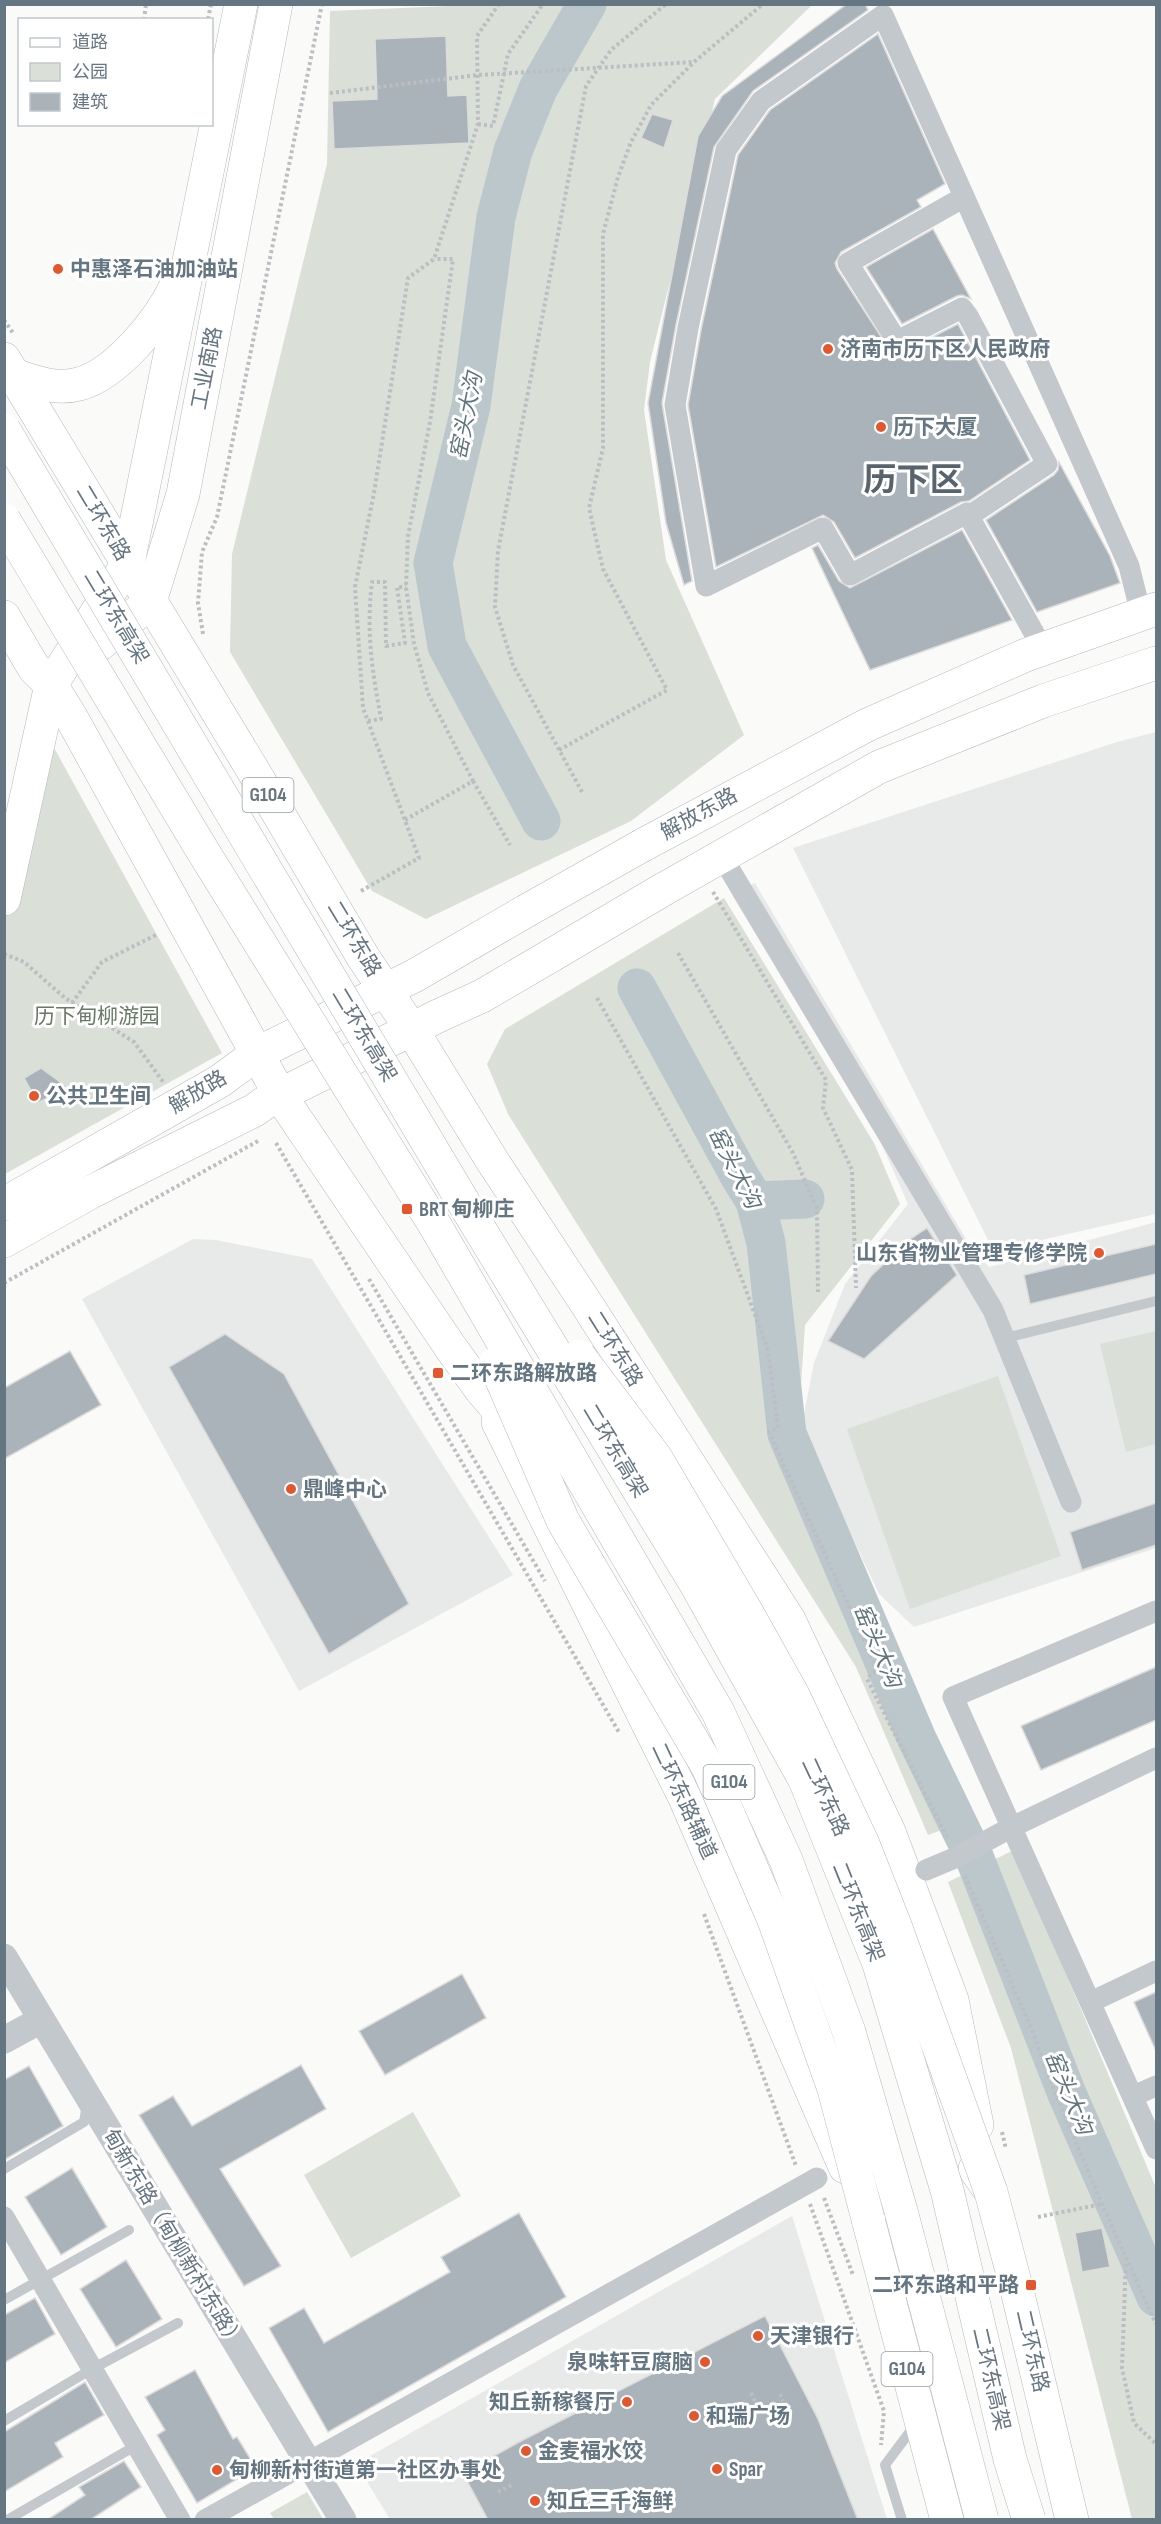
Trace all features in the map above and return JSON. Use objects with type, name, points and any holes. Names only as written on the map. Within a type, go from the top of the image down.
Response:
[{"type":"main road","name":"工业南路","points":[[4,899],[51,685],[128,563],[241,4]]},
{"type":"main road","name":"工业南路","points":[[150,602],[183,494],[276,4]]},
{"type":"main road","points":[[10,368],[45,386],[80,384],[97,377],[118,361],[153,323],[172,295],[190,254]]},
{"type":"main road","name":"二环东路","points":[[10,368],[363,957],[412,1030],[487,1153],[646,1398],[642,1462],[821,1781],[889,1944],[958,2145],[991,2192],[1072,2520]]},
{"type":"main road","name":"二环东高架","points":[[4,430],[468,1210],[696,1584],[805,1780],[879,1964],[947,2190],[1010,2459],[1029,2520]]},
{"type":"main road","name":"二环东高架","points":[[4,520],[201,848],[436,1227],[718,1712],[786,1860],[849,2032],[901,2211],[982,2520]]},
{"type":"main road","points":[[51,685],[150,602]]},
{"type":"main road","name":"解放东路","points":[[258,1053],[414,976],[643,845],[867,725],[1043,649],[1149,612]]},
{"type":"main road","name":"G104","points":[[4,617],[34,668],[51,685],[281,1097],[451,1348],[483,1391],[556,1477],[750,1820],[820,2010],[875,2181],[868,2219],[947,2520]]},
{"type":"main road","points":[[281,1097],[482,996],[710,862],[879,767],[1043,701],[1156,663]]},
{"type":"main road","name":"解放路","points":[[4,1204],[220,1081],[258,1053]]},
{"type":"main road","name":"解放路","points":[[4,1241],[91,1192],[281,1097]]},
{"type":"main road","points":[[74,1164],[91,1192]]},
{"type":"main road","points":[[468,1210],[656,1458],[793,1695],[863,1844],[896,1928],[991,2192]]},
{"type":"main road","points":[[436,1227],[563,1521],[708,1767],[774,1920],[834,2089],[868,2219]]},
{"type":"main road","name":"二环东路辅道","points":[[483,1391],[685,1798],[868,2219]]},
{"type":"main road","points":[[646,1398],[789,1620],[889,1832],[917,1875],[952,2000],[991,2192]]},
{"type":"street","points":[[1043,649],[967,513],[850,575],[823,528],[706,586],[675,405],[688,328],[726,150],[761,101],[883,15],[1149,612]]},
{"type":"street","points":[[964,197],[849,263],[897,341],[962,308],[1047,464],[969,516]]},
{"type":"street","points":[[710,862],[993,1310],[1071,1502]]},
{"type":"street","points":[[1156,1611],[953,1697],[1156,2150]]},
{"type":"street","points":[[917,1875],[1156,1758]]},
{"type":"street","name":"甸新东路（甸柳新村东路）","points":[[4,1957],[343,2520]]},
{"type":"street","points":[[1095,2000],[1156,1971]]},
{"type":"street","points":[[4,2040],[41,2020]]},
{"type":"street","points":[[206,2520],[810,2182]]},
{"type":"street","points":[[4,2217],[180,2520]]},
{"type":"lane","points":[[1005,1338],[1156,1301]]},
{"type":"lane","points":[[4,2169],[84,2122],[88,2098]]},
{"type":"lane","points":[[4,2300],[129,2230]]},
{"type":"lane","points":[[4,2421],[92,2369],[178,2323]]},
{"type":"lane","points":[[902,2520],[885,2465],[920,2418]]},
{"type":"lane","points":[[7,2520],[137,2445]]},
{"type":"path","points":[[198,603],[202,552],[217,517],[322,4]]},
{"type":"path","points":[[361,891],[419,858],[363,708],[355,587],[374,492],[408,278],[434,259],[478,124],[477,36],[500,4]]},
{"type":"path","points":[[478,124],[493,126],[507,54],[543,4]]},
{"type":"path","points":[[582,792],[513,665],[495,607],[498,551],[586,86],[611,50],[666,4]]},
{"type":"path","points":[[559,750],[667,690],[603,569],[589,508],[603,448],[603,234],[618,177],[636,133],[651,105],[694,62],[763,4]]},
{"type":"path","points":[[330,93],[478,75],[694,62]]},
{"type":"path","points":[[434,259],[453,259],[430,422],[408,536],[406,587],[414,644],[428,693],[473,781],[510,845]]},
{"type":"path","points":[[368,721],[381,718],[371,664],[368,617],[372,582],[385,582],[386,646],[405,643],[397,587],[406,587]]},
{"type":"path","points":[[405,820],[473,781]]},
{"type":"path","points":[[710,862],[826,1080],[823,1108],[852,1170],[856,1288]]},
{"type":"path","points":[[72,1003],[102,962],[158,934]]},
{"type":"path","points":[[678,953],[794,1154],[817,1209],[818,1292]]},
{"type":"path","points":[[4,954],[24,962],[72,1003],[134,1042],[166,1086]]},
{"type":"path","points":[[597,998],[716,1209],[768,1350],[778,1428],[769,1432],[877,1668],[867,1679],[957,1857],[1032,2030],[1054,2090],[1102,2204],[1156,2324]]},
{"type":"path","points":[[276,1143],[625,1741]]},
{"type":"path","points":[[369,1278],[550,1590]]},
{"type":"path","points":[[702,1911],[810,2182],[854,2277]]},
{"type":"path","points":[[810,2182],[884,2411],[879,2456]]},
{"type":"path","points":[[1038,2217],[1102,2204]]},
{"type":"path","points":[[1126,2258],[1122,2368],[1134,2423],[1156,2444]]},
{"type":"path","points":[[752,2393],[762,2414]]},
{"type":"path","points":[[780,2394],[783,2401]]},
{"type":"path","points":[[772,2408],[770,2405],[775,2402]]},
{"type":"path","points":[[449,2457],[465,2478],[479,2471]]},
{"type":"path","points":[[498,2492],[514,2484]]},
{"type":"shaded area","points":[[1156,732],[1156,1214],[1010,1247],[989,1242],[793,848],[1117,742]]},
{"type":"shaded area","name":"山东省物业管理专修学院","points":[[755,883],[969,1244],[989,1267],[1156,1222],[1156,1548],[914,1627],[879,1594],[801,1429],[814,1363],[845,1284],[908,1204],[881,1143],[732,895]]},
{"type":"shaded area","name":"鼎峰中心","points":[[193,1239],[216,1240],[312,1259],[513,1575],[299,1691],[82,1299]]},
{"type":"shaded area","points":[[792,2216],[887,2519],[390,2519],[356,2464]]},
{"type":"green space","points":[[451,4],[812,5],[715,99],[650,362],[644,410],[666,560],[744,735],[631,821],[426,919],[372,891],[230,652],[232,554],[327,164],[330,11],[450,6]]},
{"type":"green space","name":"历下甸柳游园","points":[[42,726],[222,1053],[5,1174],[5,920]]},
{"type":"green space","points":[[724,898],[874,1143],[900,1204],[805,1325],[798,1429],[776,1438],[969,1820],[928,1835],[856,1667],[508,1114],[487,1064],[505,1029]]},
{"type":"green space","points":[[1156,1331],[1156,1444],[1126,1452],[1100,1344]]},
{"type":"green space","points":[[998,1376],[1061,1556],[910,1609],[847,1429]]},
{"type":"green space","points":[[1014,1850],[1156,2188],[1156,2519],[1132,2519],[1011,2048],[948,1882]]},
{"type":"green space","points":[[413,2112],[461,2196],[351,2258],[304,2175]]},
{"type":"green space","points":[[307,2492],[323,2519],[274,2519],[270,2513]]},
{"type":"building","points":[[847,4],[865,4],[868,10],[753,91],[714,147],[676,325],[662,403],[692,581],[684,585],[666,523],[648,403],[698,136],[722,96]]},
{"type":"building","points":[[878,34],[945,184],[917,200],[921,207],[841,252],[835,263],[837,269],[891,352],[903,352],[958,324],[1030,460],[969,501],[961,502],[855,558],[834,522],[823,515],[716,567],[688,405],[701,330],[738,155],[770,110]]},
{"type":"building","points":[[446,36],[448,96],[467,95],[469,143],[334,149],[332,101],[377,99],[375,39]]},
{"type":"building","points":[[652,114],[673,120],[664,148],[641,138]]},
{"type":"building","points":[[933,229],[971,299],[962,295],[957,296],[902,324],[866,267]]},
{"type":"building","points":[[1059,462],[1110,556],[1120,583],[1037,612],[986,520],[1054,475],[1058,470]]},
{"type":"building","points":[[962,530],[1012,620],[870,670],[812,548],[818,545],[839,581],[850,588]]},
{"type":"building","points":[[41,1068],[67,1087],[38,1103],[24,1078]]},
{"type":"building","points":[[927,1228],[957,1275],[864,1359],[828,1341],[871,1276],[909,1240]]},
{"type":"building","points":[[1156,1244],[1156,1274],[1030,1304],[1024,1275]]},
{"type":"building","name":"鼎峰中心","points":[[225,1334],[284,1374],[409,1604],[329,1654],[169,1367]]},
{"type":"building","points":[[70,1351],[101,1405],[4,1459],[4,1388]]},
{"type":"building","points":[[1156,1503],[1156,1545],[1082,1570],[1070,1532]]},
{"type":"building","points":[[1156,1667],[1156,1720],[1041,1770],[1021,1726]]},
{"type":"building","points":[[462,1974],[486,2018],[385,2075],[359,2031]]},
{"type":"building","points":[[1156,1992],[1156,2051],[1134,2002]]},
{"type":"building","points":[[301,2065],[326,2109],[220,2169],[281,2266],[244,2286],[139,2115],[173,2096],[192,2126]]},
{"type":"building","points":[[29,2066],[63,2126],[4,2160],[4,2080]]},
{"type":"building","points":[[72,2168],[107,2227],[61,2255],[25,2197]]},
{"type":"building","points":[[519,2213],[566,2297],[328,2432],[269,2328],[304,2308],[324,2343],[450,2272],[441,2257]]},
{"type":"building","points":[[1102,2228],[1110,2267],[1082,2272],[1075,2233]]},
{"type":"building","points":[[126,2260],[162,2319],[116,2347],[80,2289]]},
{"type":"building","points":[[35,2298],[55,2334],[4,2363],[4,2315]]},
{"type":"building","name":"和瑞广场","points":[[765,2316],[818,2419],[858,2520],[488,2520],[463,2473]]},
{"type":"building","points":[[195,2370],[233,2439],[237,2437],[256,2468],[197,2503],[157,2435],[165,2430],[145,2397]]},
{"type":"building","points":[[85,2382],[104,2415],[55,2443],[63,2457],[4,2492],[4,2432]]},
{"type":"building","points":[[124,2461],[141,2487],[90,2520],[47,2520],[85,2495],[79,2487]]},
{"type":"waterway","name":"窑头大沟","points":[[541,821],[447,646],[433,563],[471,406],[496,217],[513,151],[538,89],[587,4]]},
{"type":"waterway","name":"窑头大沟","points":[[637,988],[755,1201],[766,1243],[787,1434],[917,1739],[975,1859],[1067,2094],[1156,2297]]},
{"type":"waterway","points":[[755,1201],[805,1199]]},
{"type":"place","name":"中惠泽石油加油站","points":[[58,269]]},
{"type":"place","name":"济南市历下区人民政府","points":[[828,349]]},
{"type":"place","name":"历下大厦","points":[[881,427]]},
{"type":"place","name":"公共卫生间","points":[[34,1096]]},
{"type":"place","name":"BRT 甸柳庄","points":[[407,1209]]},
{"type":"place","name":"山东省物业管理专修学院","points":[[1099,1253]]},
{"type":"place","name":"二环东路解放路","points":[[438,1373]]},
{"type":"place","name":"鼎峰中心","points":[[291,1489]]},
{"type":"place","name":"二环东路和平路","points":[[1031,2285]]},
{"type":"place","name":"天津银行","points":[[758,2336]]},
{"type":"place","name":"泉味轩豆腐脑","points":[[705,2362]]},
{"type":"place","name":"知丘新稼餐厅","points":[[627,2402]]},
{"type":"place","name":"和瑞广场","points":[[694,2416]]},
{"type":"place","name":"金麦福水饺","points":[[526,2451]]},
{"type":"place","name":"Spar","points":[[717,2469]]},
{"type":"place","name":"甸柳新村街道第一社区办事处","points":[[217,2470]]},
{"type":"place","name":"知丘三千海鲜","points":[[535,2501]]},
{"type":"district","name":"历下区","points":[[913,481]]}]
